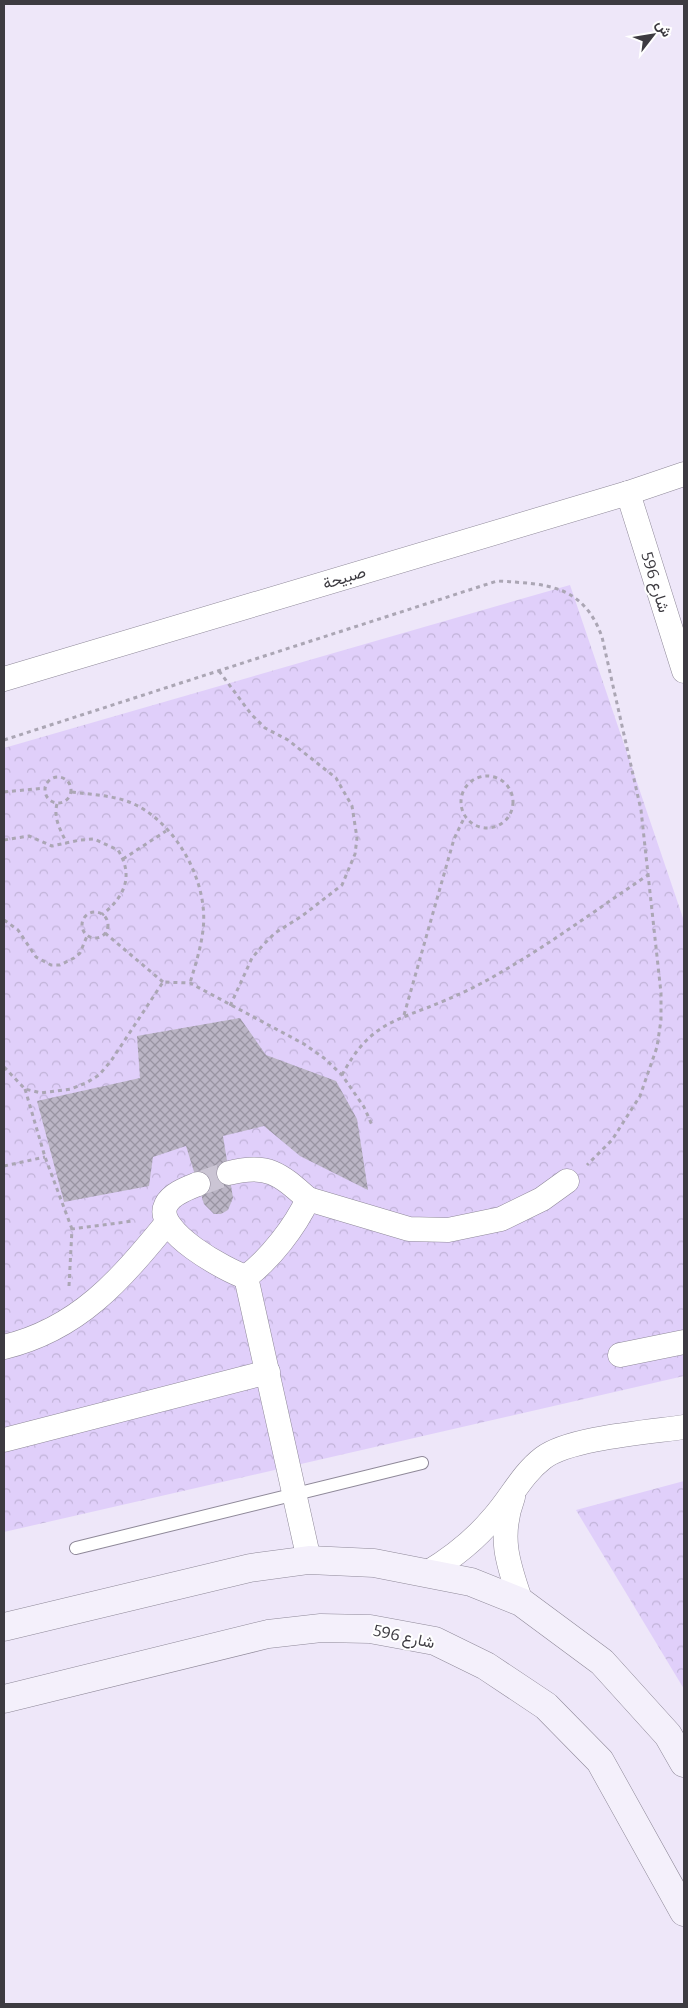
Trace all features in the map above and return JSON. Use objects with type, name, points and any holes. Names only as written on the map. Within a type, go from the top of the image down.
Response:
[{"type":"street","name":"صبيحة","points":[[4,678],[628,493],[684,474]]},
{"type":"street","name":"شارع 596","points":[[628,493],[684,671]]},
{"type":"street","points":[[229,1174],[241,1170],[265,1169],[286,1179],[308,1199],[409,1230],[448,1230],[501,1219],[542,1199],[567,1181]]},
{"type":"street","points":[[198,1184],[175,1196],[166,1205],[166,1220],[175,1233],[198,1251],[233,1273],[246,1277]]},
{"type":"street","points":[[246,1277],[261,1266],[296,1222],[308,1199]]},
{"type":"street","points":[[4,1347],[28,1341],[69,1322],[129,1269],[166,1220]]},
{"type":"street","points":[[246,1277],[309,1560]]},
{"type":"street","points":[[620,1355],[684,1342]]},
{"type":"street","points":[[4,1440],[268,1372]]},
{"type":"street","points":[[426,1573],[446,1562],[480,1533],[495,1516],[521,1479],[544,1458],[566,1446],[684,1427]]},
{"type":"street","points":[[521,1479],[510,1506],[505,1541],[507,1562],[521,1602]]},
{"type":"street","points":[[4,1628],[250,1568],[309,1560],[374,1563],[426,1573],[471,1582],[521,1602],[602,1662],[668,1735],[684,1763]]},
{"type":"street","name":"شارع 596","points":[[4,1699],[268,1634],[321,1628],[370,1628],[435,1641],[486,1666],[546,1706],[600,1761],[684,1912]]},
{"type":"lane","points":[[76,1548],[422,1463]]},
{"type":"path","points":[[4,740],[497,582],[539,584],[555,587],[570,594],[583,604],[591,614],[602,637],[641,810],[661,993],[657,1046],[640,1096],[626,1120],[594,1159],[567,1181]]},
{"type":"path","points":[[219,671],[251,714],[265,728],[288,740],[336,778],[352,806],[357,838],[355,854],[342,885],[302,916],[275,933],[263,945],[252,958],[230,1006]]},
{"type":"path","points":[[488,775],[506,783],[514,800],[512,810],[507,819],[500,825],[481,828],[465,816],[461,808],[460,798],[470,781],[488,775]]},
{"type":"path","points":[[60,776],[71,785],[72,792],[64,802],[56,804],[46,795],[45,788],[53,777],[60,776]]},
{"type":"path","points":[[4,792],[45,788]]},
{"type":"path","points":[[72,792],[114,797],[136,805],[166,830],[189,860],[202,896],[203,931],[190,983]]},
{"type":"path","points":[[56,804],[56,820],[67,844]]},
{"type":"path","points":[[404,1016],[454,839],[465,816]]},
{"type":"path","points":[[123,859],[166,830]]},
{"type":"path","points":[[4,840],[28,836],[52,846],[94,839],[118,850],[127,871],[121,894],[113,906],[102,915]]},
{"type":"path","points":[[342,1075],[358,1049],[374,1032],[393,1019],[445,1000],[489,980],[531,955],[648,875]]},
{"type":"path","points":[[96,912],[102,915],[107,920],[105,933],[94,938],[87,936],[83,930],[84,918],[96,912]]},
{"type":"path","points":[[4,920],[18,930],[29,943],[36,957],[51,965],[60,965],[74,958],[80,953],[87,936]]},
{"type":"path","points":[[105,933],[163,982],[190,983],[304,1044],[324,1058],[342,1075],[354,1090],[372,1125]]},
{"type":"path","points":[[25,1089],[41,1093],[72,1090],[99,1074],[132,1032],[163,982]]},
{"type":"path","points":[[4,1067],[25,1089],[45,1158],[72,1229],[69,1322]]},
{"type":"path","points":[[4,1166],[45,1158]]},
{"type":"path","points":[[72,1229],[166,1220]]},
{"type":"green space","points":[[570,585],[684,921],[684,1376],[4,1532],[4,748]]},
{"type":"green space","points":[[684,1481],[684,1689],[576,1510]]},
{"type":"building","points":[[240,1018],[266,1055],[336,1081],[357,1119],[368,1190],[300,1156],[264,1126],[223,1136],[233,1198],[228,1210],[221,1214],[214,1214],[204,1204],[186,1146],[153,1157],[149,1186],[64,1202],[37,1101],[140,1078],[137,1036]]},
{"type":"tunnel","points":[[198,1184],[229,1173]]}]
